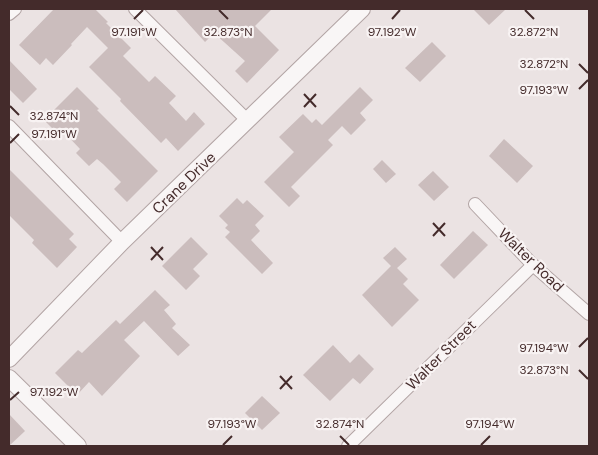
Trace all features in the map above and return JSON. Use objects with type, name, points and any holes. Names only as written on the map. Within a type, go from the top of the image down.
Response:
[{"type":"street","points":[[9,14],[14,9]]},
{"type":"street","points":[[136,9],[248,121]]},
{"type":"street","name":"Crane Drive","points":[[9,359],[122,242],[362,9]]},
{"type":"street","points":[[9,126],[122,242]]},
{"type":"street","name":"Walter Road","points":[[475,204],[533,265],[589,314]]},
{"type":"street","name":"Walter Street","points":[[348,446],[533,265]]},
{"type":"street","points":[[9,378],[78,446]]},
{"type":"building","points":[[54,9],[95,9],[131,48],[123,56],[149,82],[155,76],[176,96],[169,103],[186,121],[194,112],[205,124],[178,151],[166,138],[161,143],[89,67],[108,48],[87,27],[53,65],[46,58],[40,65],[19,45]]},
{"type":"building","points":[[175,9],[272,9],[255,26],[279,50],[247,83],[235,71],[245,61],[214,33],[205,42]]},
{"type":"building","points":[[473,9],[506,9],[489,25]]},
{"type":"building","points":[[432,42],[446,56],[420,82],[405,68]]},
{"type":"building","points":[[9,60],[37,89],[23,103],[9,89]]},
{"type":"building","points":[[77,87],[99,109],[97,110],[158,171],[127,202],[114,189],[121,182],[103,164],[97,159],[89,166],[76,153],[80,149],[62,130],[58,134],[44,120]]},
{"type":"building","points":[[360,87],[373,100],[360,113],[366,120],[351,135],[342,126],[328,140],[333,145],[291,187],[300,196],[289,207],[264,182],[294,152],[279,137],[303,114],[312,123],[316,119],[322,125]]},
{"type":"building","points":[[504,139],[533,166],[517,183],[489,156]]},
{"type":"building","points":[[382,160],[396,174],[386,183],[373,169]]},
{"type":"building","points":[[9,169],[74,234],[69,239],[77,247],[57,268],[32,243],[34,240],[9,215]]},
{"type":"building","points":[[433,171],[449,187],[434,201],[418,185]]},
{"type":"building","points":[[237,198],[243,204],[247,200],[264,216],[255,225],[260,231],[251,240],[273,263],[262,274],[225,237],[230,232],[225,228],[228,225],[219,216]]},
{"type":"building","points":[[473,231],[488,245],[454,279],[440,265]]},
{"type":"building","points":[[191,237],[208,254],[193,269],[200,276],[186,290],[162,266]]},
{"type":"building","points":[[395,247],[407,259],[397,268],[408,279],[403,284],[419,300],[392,327],[362,295],[391,266],[383,258]]},
{"type":"building","points":[[155,290],[170,305],[164,310],[176,324],[172,328],[190,345],[178,356],[144,321],[124,340],[140,356],[102,396],[89,382],[77,395],[55,373],[78,350],[82,353],[116,320],[120,324]]},
{"type":"building","points":[[333,345],[350,363],[359,354],[374,369],[360,384],[353,378],[330,401],[303,375]]},
{"type":"building","points":[[262,396],[280,413],[262,430],[245,413]]},
{"type":"building","points":[[9,414],[25,431],[9,446]]}]
